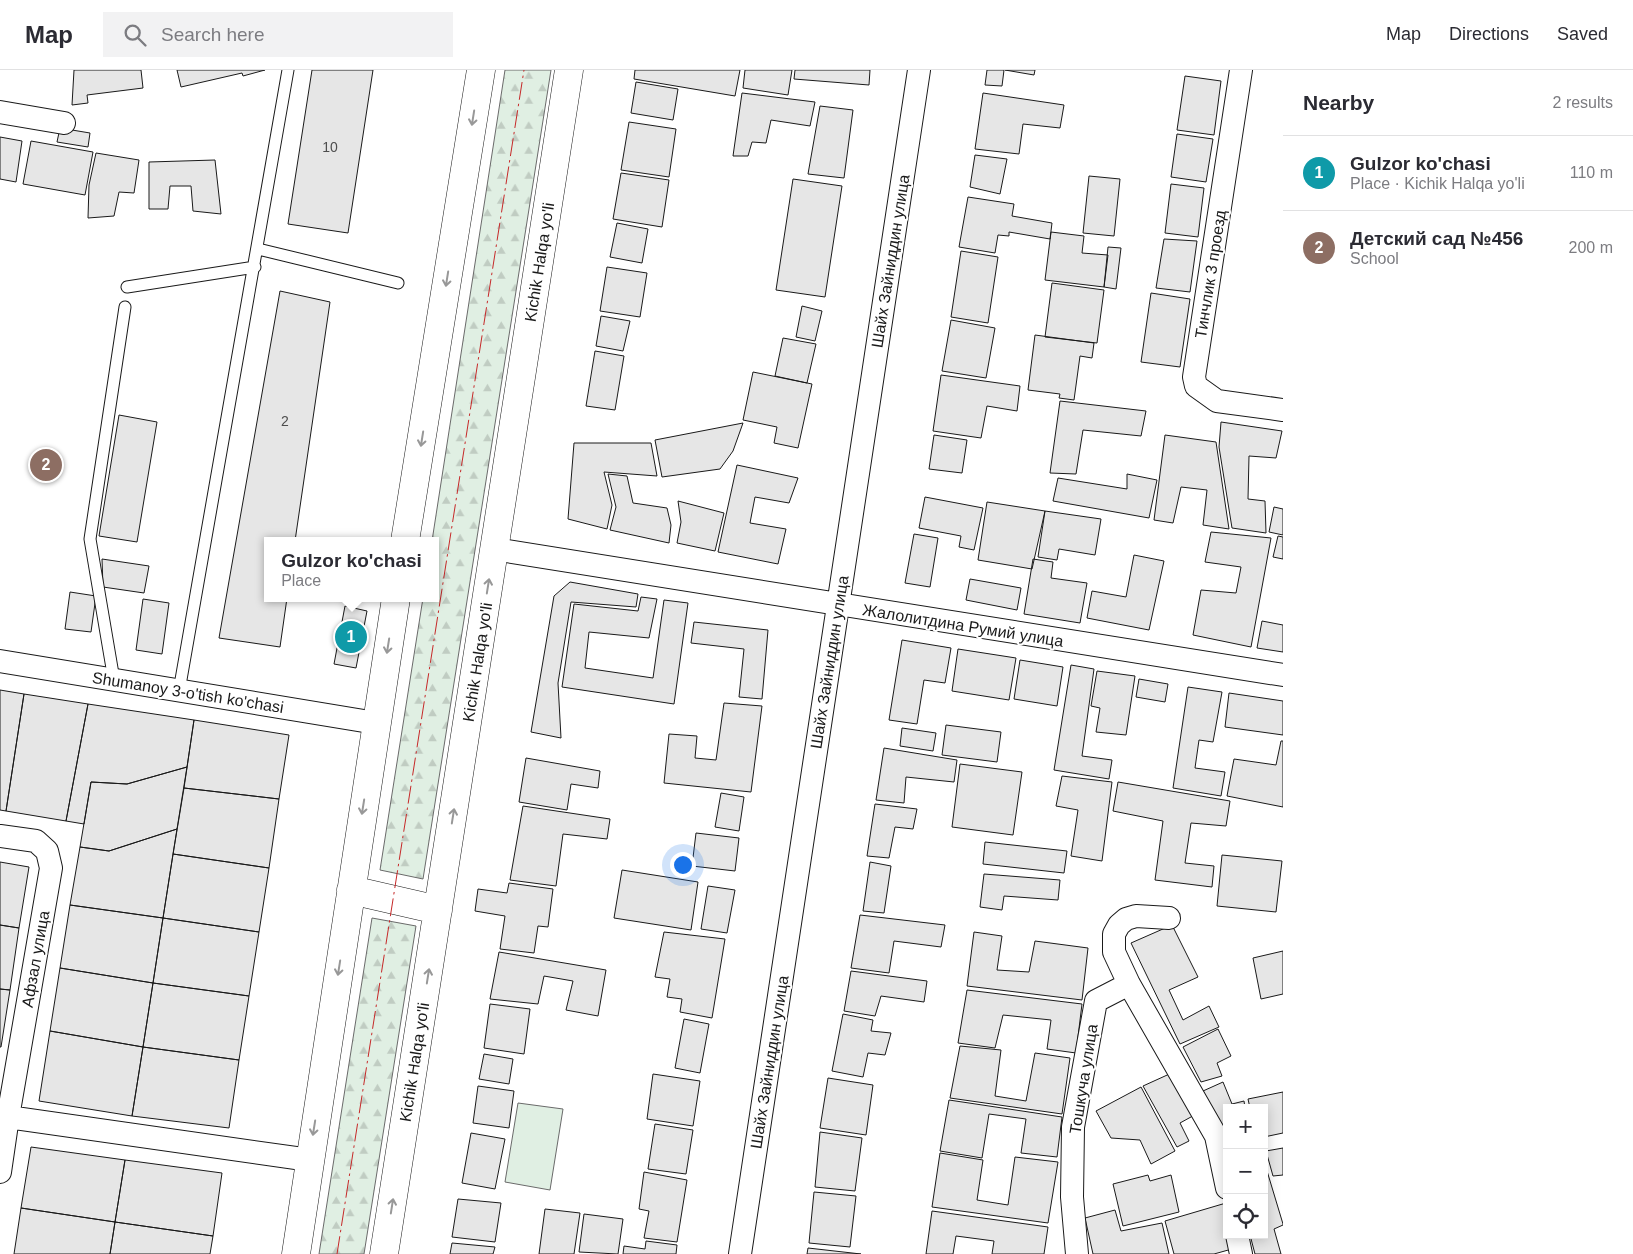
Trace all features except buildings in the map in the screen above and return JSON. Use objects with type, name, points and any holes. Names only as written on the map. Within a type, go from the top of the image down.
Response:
[{"type":"highway","points":[[406,537],[481,70]]},
{"type":"highway","name":"Kichik Halqa yo'li","points":[[384,1254],[569,70]]},
{"type":"highway","points":[[296,1254],[395,602]]},
{"type":"highway","points":[[351,890],[438,910]]},
{"type":"street","name":"Шайх Зайниддин улица","points":[[740,1254],[919,70]]},
{"type":"street","name":"Тинчлик 3 проезд","points":[[1241,70],[1194,377],[1196,386],[1217,401],[1283,410]]},
{"type":"street","points":[[0,112],[64,123]]},
{"type":"street","name":"Жалолитдина Румий улица","points":[[494,549],[1283,675]]},
{"type":"street","name":"Shumanoy 3-o'tish ko'chasi","points":[[0,661],[376,723]]},
{"type":"street","name":"Афзал улица","points":[[0,836],[36,841],[46,851],[51,868],[0,1172]]},
{"type":"street","points":[[1169,918],[1136,916],[1126,919],[1119,925],[1114,934],[1114,952],[1130,984],[1216,1136],[1223,1169]]},
{"type":"street","name":"Тошкуча улица","points":[[1077,1254],[1072,1197],[1073,1127],[1096,1001],[1130,984]]},
{"type":"street","points":[[8,1117],[310,1160]]},
{"type":"street","points":[[1238,1239],[1241,1254]]},
{"type":"lane","points":[[179,690],[255,267],[288,70]]},
{"type":"lane","points":[[258,249],[398,284]]},
{"type":"lane","points":[[127,287],[255,267]]},
{"type":"lane","points":[[114,680],[90,539],[126,306]]},
{"type":"green space","points":[[505,70],[551,70],[423,879],[380,870],[422,602],[439,602],[439,537],[433,537]]},
{"type":"green space","points":[[372,918],[416,926],[364,1254],[319,1254]]},
{"type":"green space","points":[[518,1103],[563,1109],[550,1190],[505,1182]]},
{"type":"power","points":[[337,1254],[524,70]]},
{"type":"place","name":"Детский сад №456","points":[[46,465]]},
{"type":"place","name":"Gulzor ko'chasi","points":[[351,637]]}]
